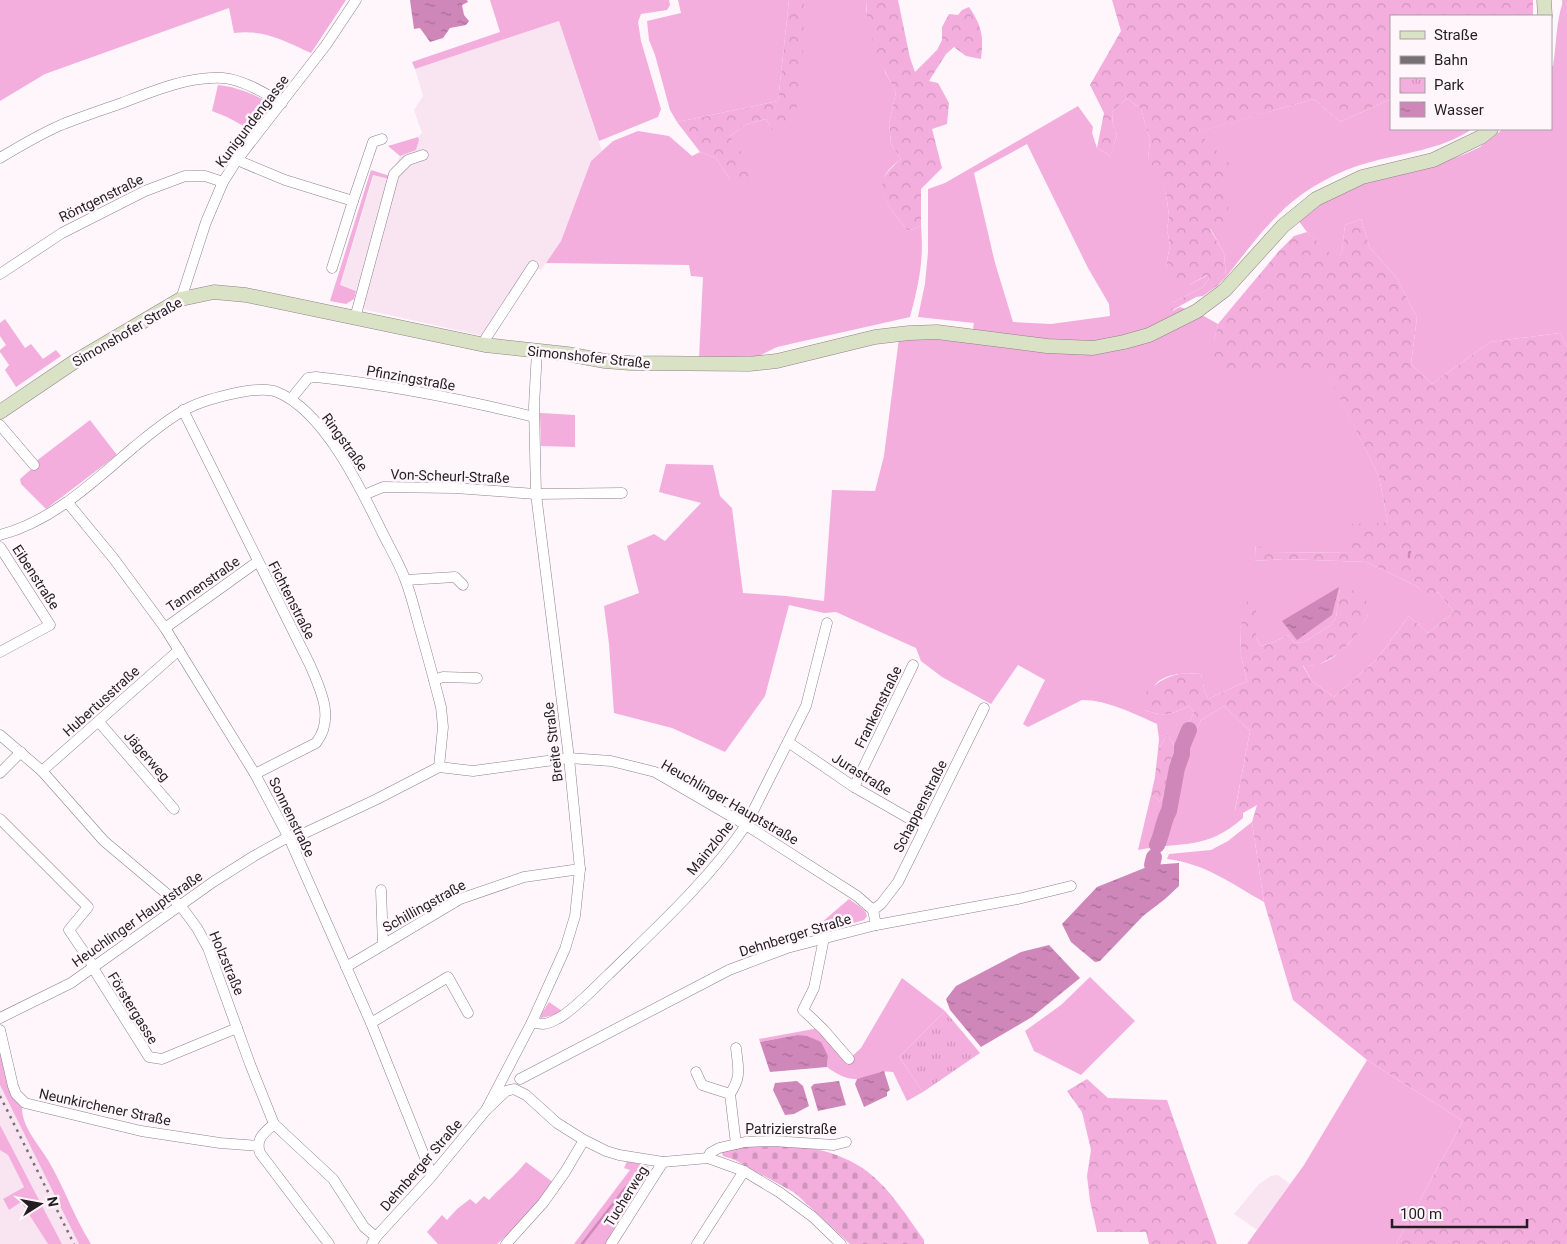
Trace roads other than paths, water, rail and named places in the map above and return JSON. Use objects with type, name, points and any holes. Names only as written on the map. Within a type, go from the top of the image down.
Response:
[{"type":"street","name":"Kunigundengasse","points":[[181,299],[206,222],[223,182],[237,160],[326,45],[356,0]]},
{"type":"street","points":[[1544,0],[1545,15]]},
{"type":"street","points":[[0,158],[26,142],[60,126],[152,92],[190,81],[224,78],[255,88],[282,103]]},
{"type":"street","name":"Simonshofer Straße","points":[[0,412],[74,362],[181,299],[214,292],[229,292],[485,345],[566,354],[614,362],[693,365],[749,364],[776,361],[875,337],[937,332],[1046,346],[1093,348],[1150,335],[1197,311],[1225,290],[1283,226],[1316,199],[1362,177],[1433,160],[1481,138],[1490,130]]},
{"type":"street","points":[[332,268],[373,142],[382,139]]},
{"type":"street","points":[[355,318],[394,174],[408,160],[423,155]]},
{"type":"street","points":[[237,160],[285,180],[353,201]]},
{"type":"street","name":"Röntgenstraße","points":[[0,274],[62,233],[145,190],[185,176],[205,176],[223,182]]},
{"type":"street","points":[[485,345],[486,338],[533,266]]},
{"type":"street","name":"Breite Straße","points":[[486,1110],[532,1022],[565,949],[575,916],[580,869],[569,758],[536,494],[534,417],[537,351]]},
{"type":"street","name":"Pfinzingstraße","points":[[291,399],[308,378],[316,377],[396,388],[534,417]]},
{"type":"street","name":"Ringstraße","points":[[0,535],[19,530],[68,503],[152,433],[183,410],[226,395],[260,391],[276,392],[291,399],[304,410],[329,438],[349,467],[406,580],[434,680],[442,718],[439,766]]},
{"type":"street","name":"Fichtenstraße","points":[[183,410],[257,562],[310,665],[323,698],[326,712],[322,735],[316,743],[255,774]]},
{"type":"street","points":[[0,424],[34,466]]},
{"type":"street","name":"Von-Scheurl-Straße","points":[[364,495],[383,487],[456,488],[536,494],[622,493]]},
{"type":"street","name":"Sonnenstraße","points":[[68,503],[103,545],[164,628],[255,774],[289,838],[371,1023],[432,1175]]},
{"type":"street","name":"Eibenstraße","points":[[0,547],[50,625],[0,652]]},
{"type":"street","name":"Tannenstraße","points":[[164,628],[257,562]]},
{"type":"street","points":[[406,580],[455,577],[463,585]]},
{"type":"street","name":"Mainzlohe","points":[[532,1022],[542,1025],[558,1019],[584,997],[680,904],[720,862],[746,825],[806,706],[827,623]]},
{"type":"street","name":"Hubertusstraße","points":[[42,771],[179,650]]},
{"type":"street","name":"Frankenstraße","points":[[854,787],[914,665]]},
{"type":"street","points":[[434,680],[443,677],[477,678]]},
{"type":"street","name":"Schappenstraße","points":[[873,910],[881,904],[898,882],[924,826],[932,816],[984,708]]},
{"type":"street","name":"Jägerweg","points":[[99,722],[174,808]]},
{"type":"street","name":"Holzstraße","points":[[0,735],[42,771],[104,841],[180,905],[208,948],[274,1124],[333,1178],[374,1240]]},
{"type":"street","name":"Jurastraße","points":[[788,742],[854,787],[924,826]]},
{"type":"street","points":[[0,773],[21,752]]},
{"type":"street","name":"Heuchlinger Hauptstraße","points":[[0,1018],[71,983],[225,874],[289,838],[377,799],[439,766],[473,771],[569,758],[611,761],[655,772],[746,825],[858,896],[873,910]]},
{"type":"street","name":"Förstergasse","points":[[0,820],[88,907],[69,930],[149,1057],[162,1059],[237,1028]]},
{"type":"street","name":"Schillingstraße","points":[[346,967],[460,899],[524,878],[580,869]]},
{"type":"street","name":"Dehnberger Straße","points":[[520,1079],[729,970],[787,948],[876,925],[1018,899],[1072,886]]},
{"type":"street","points":[[381,890],[383,945]]},
{"type":"street","points":[[873,910],[876,925]]},
{"type":"street","points":[[824,938],[814,988],[803,1010],[824,1029],[849,1059]]},
{"type":"street","points":[[371,1023],[448,977],[468,1013]]},
{"type":"street","name":"Neunkirchener Straße","points":[[0,1030],[13,1086],[16,1094],[25,1103],[141,1131],[220,1143],[258,1146]]},
{"type":"street","name":"Patrizierstraße","points":[[736,1048],[739,1073],[737,1083],[730,1094],[736,1144]]},
{"type":"street","points":[[507,1069],[520,1079],[520,1091]]},
{"type":"street","points":[[696,1072],[702,1085],[730,1094]]},
{"type":"street","points":[[486,1110],[506,1091],[514,1089],[520,1091],[557,1123],[584,1140],[619,1155],[663,1162],[708,1158],[744,1171],[779,1192],[806,1212],[841,1244]]},
{"type":"street","name":"Dehnberger Straße","points":[[374,1240],[432,1175],[486,1110]]},
{"type":"street","points":[[274,1124],[261,1137],[258,1146],[260,1153],[329,1244]]},
{"type":"street","points":[[506,1244],[543,1203],[565,1172],[584,1140]]},
{"type":"street","name":"Patrizierstraße","points":[[708,1158],[710,1153],[719,1148],[736,1144],[773,1140],[834,1145],[846,1142]]},
{"type":"street","name":"Tucherweg","points":[[612,1244],[663,1162]]},
{"type":"street","points":[[697,1244],[744,1171]]},
{"type":"water","points":[[410,0],[467,0],[468,2],[462,5],[464,15],[469,21],[466,25],[450,28],[443,38],[430,42],[420,28],[414,29]]},
{"type":"water","points":[[1339,587],[1332,615],[1297,640],[1282,621]]},
{"type":"water","points":[[1179,863],[1179,886],[1143,916],[1100,961],[1095,962],[1071,942],[1062,924],[1097,887],[1152,865]]},
{"type":"water","points":[[1049,945],[1080,978],[1032,1017],[981,1047],[950,1010],[946,999],[956,986],[1021,952]]},
{"type":"water","points":[[797,1035],[807,1036],[821,1042],[828,1056],[827,1067],[770,1072],[760,1042]]},
{"type":"water","points":[[884,1071],[890,1090],[887,1092],[887,1096],[864,1107],[855,1084],[857,1079]]},
{"type":"water","points":[[797,1081],[803,1086],[809,1106],[794,1114],[785,1115],[773,1090],[775,1083]]},
{"type":"water","points":[[839,1081],[846,1105],[818,1111],[811,1087],[814,1084]]},
{"type":"waterway","points":[[1157,845],[1169,811],[1182,747],[1189,730]]},
{"type":"waterway","points":[[1152,865],[1154,857]]},
{"type":"waterway","points":[[582,1244],[626,1187]]},
{"type":"railway","points":[[0,1096],[74,1244]]}]
